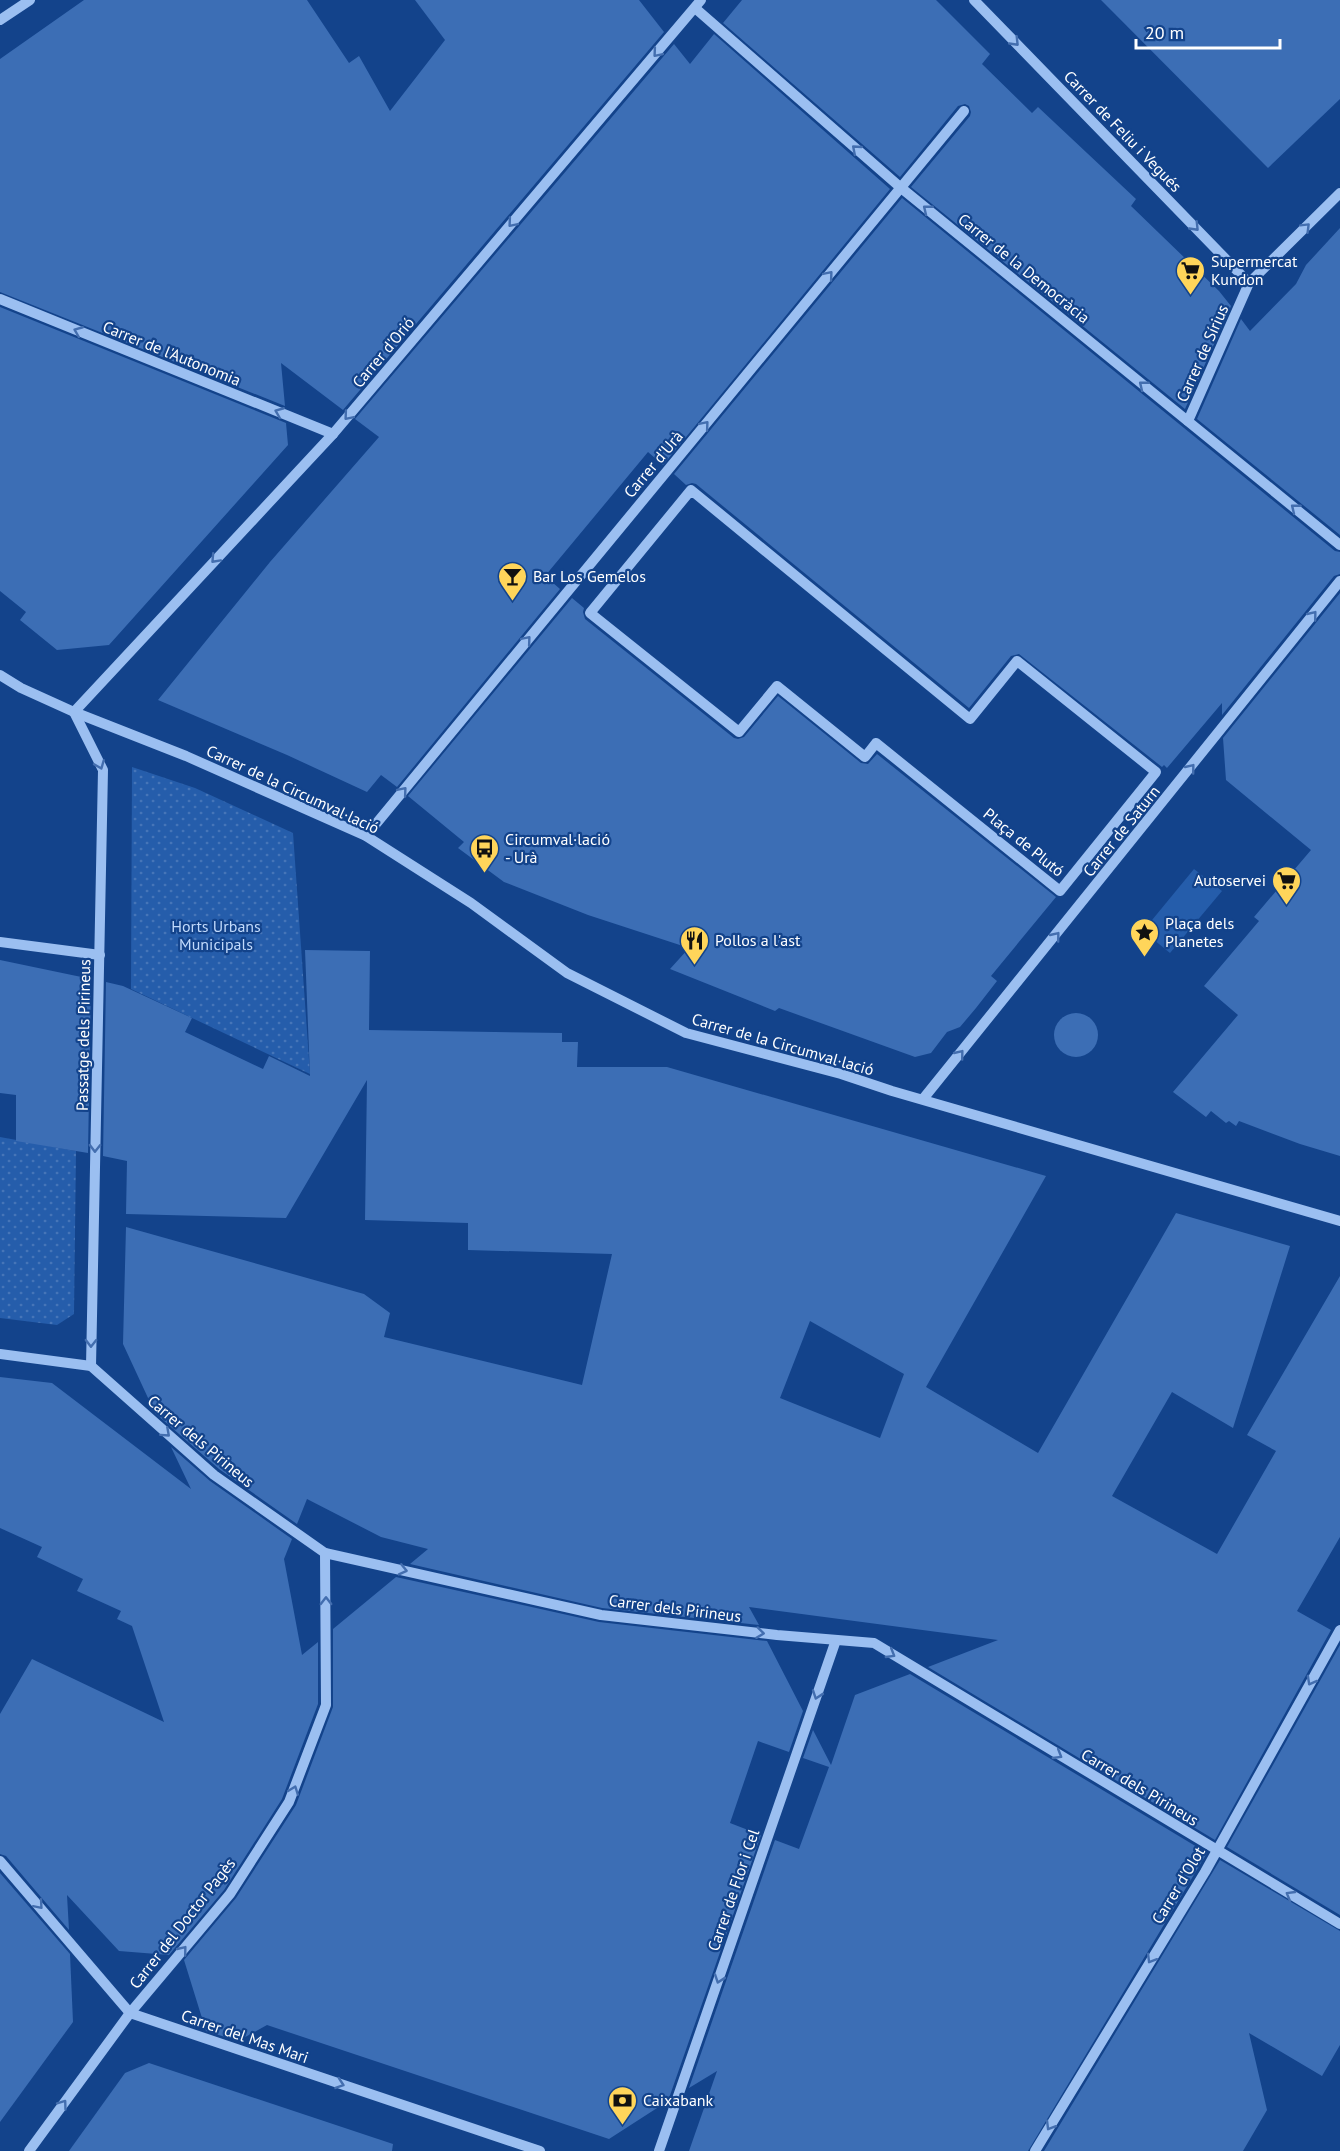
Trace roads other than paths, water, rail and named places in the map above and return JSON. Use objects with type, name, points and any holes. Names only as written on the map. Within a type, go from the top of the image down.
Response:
[{"type":"street","points":[[0,20],[30,0]]},
{"type":"street","name":"Carrer de Feliu i Vegués","points":[[974,0],[1249,283]]},
{"type":"street","name":"Carrer de la Democràcia","points":[[698,4],[900,187],[1340,545]]},
{"type":"street","name":"Carrer d'Orió","points":[[74,712],[333,434],[698,4]]},
{"type":"street","name":"Carrer d'Urà","points":[[366,836],[964,111]]},
{"type":"street","name":"Carrer de Sírius","points":[[1188,421],[1249,283],[1340,193]]},
{"type":"street","name":"Carrer de l'Autonomia","points":[[0,299],[333,434]]},
{"type":"street","name":"Plaça de Plutó","points":[[691,490],[970,719],[1017,661],[1156,772],[1060,891],[876,743],[865,757],[777,686],[739,732],[590,613],[691,490]]},
{"type":"street","name":"Carrer de Saturn","points":[[923,1100],[1340,581]]},
{"type":"street","name":"Carrer de la Circumval·lació","points":[[0,675],[21,688],[74,712],[186,756],[366,836],[471,903],[567,973],[686,1033],[841,1074],[1340,1221]]},
{"type":"street","name":"Passatge dels Pirineus","points":[[74,712],[104,770],[91,1366]]},
{"type":"street","points":[[0,942],[100,955]]},
{"type":"street","points":[[0,1354],[91,1366]]},
{"type":"street","name":"Carrer dels Pirineus","points":[[91,1366],[214,1475],[325,1553],[601,1615],[874,1643],[1340,1924]]},
{"type":"street","name":"Carrer del Doctor Pagès","points":[[29,2151],[130,2013],[230,1894],[289,1802],[326,1705],[325,1553]]},
{"type":"street","name":"Carrer d'Olot","points":[[1035,2151],[1217,1849],[1340,1630]]},
{"type":"street","name":"Carrer de Flor i Cel","points":[[659,2151],[836,1640]]},
{"type":"street","points":[[0,1861],[130,2013]]},
{"type":"street","name":"Carrer del Mas Mari","points":[[130,2013],[540,2151]]},
{"type":"place","name":"Supermercat Kundon","points":[[1190,296]]},
{"type":"place","name":"Bar Los Gemelos","points":[[512,602]]},
{"type":"place","name":"Circumval·lació - Urà","points":[[484,874]]},
{"type":"place","name":"Autoservei","points":[[1287,906]]},
{"type":"place","name":"Plaça dels Planetes","points":[[1144,958]]},
{"type":"place","name":"Pollos a l'ast","points":[[694,966]]},
{"type":"place","name":"Caixabank","points":[[622,2126]]},
{"type":"park label","name":"Horts Urbans Municipals","points":[[216,935]]}]
